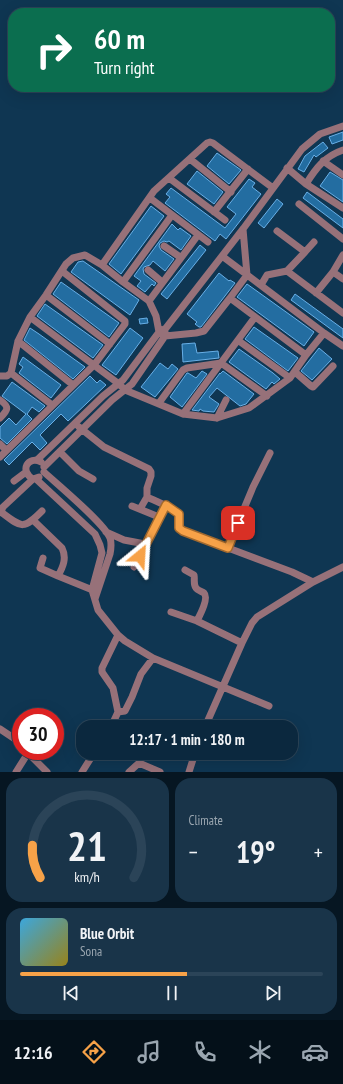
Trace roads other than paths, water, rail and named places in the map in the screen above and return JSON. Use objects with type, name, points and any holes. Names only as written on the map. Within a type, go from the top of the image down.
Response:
[{"type":"street","points":[[42,511],[27,525],[17,524],[1,512],[1,510],[3,506],[34,479],[41,477],[44,470],[60,452],[112,400],[132,384],[166,328],[243,229],[302,149],[320,134],[343,126]]},
{"type":"street","points":[[102,265],[154,191],[210,142],[273,188]]},
{"type":"street","points":[[306,184],[323,161],[343,150]]},
{"type":"street","points":[[190,159],[230,192]]},
{"type":"street","points":[[323,161],[343,176]]},
{"type":"street","points":[[287,168],[306,184],[343,208]]},
{"type":"street","points":[[214,212],[248,169]]},
{"type":"street","points":[[169,178],[225,220]]},
{"type":"street","points":[[150,198],[208,242]]},
{"type":"street","points":[[299,204],[343,240]]},
{"type":"street","points":[[123,282],[172,215]]},
{"type":"street","points":[[37,460],[103,396],[120,384],[162,334],[196,333],[204,331],[247,275],[243,229]]},
{"type":"street","points":[[277,231],[305,252]]},
{"type":"street","points":[[150,301],[162,282],[198,235]]},
{"type":"street","points":[[261,285],[267,275],[287,270],[314,242]]},
{"type":"street","points":[[164,246],[180,258]]},
{"type":"street","points":[[11,374],[18,341],[30,317],[66,264],[79,255],[85,255],[102,265],[150,301],[162,334]]},
{"type":"street","points":[[316,292],[333,272],[343,255]]},
{"type":"street","points":[[222,256],[343,346]]},
{"type":"street","points":[[148,270],[162,282]]},
{"type":"street","points":[[287,270],[343,314]]},
{"type":"street","points":[[0,457],[94,365],[125,324],[125,321],[62,271]]},
{"type":"street","points":[[333,272],[343,279]]},
{"type":"street","points":[[46,295],[110,344]]},
{"type":"street","points":[[230,298],[306,355]]},
{"type":"street","points":[[30,317],[120,384],[125,390],[183,414],[217,418],[248,408],[267,396],[292,375],[324,333]]},
{"type":"street","points":[[183,414],[255,317]]},
{"type":"street","points":[[18,341],[73,385]]},
{"type":"street","points":[[238,341],[313,387],[332,366]]},
{"type":"street","points":[[159,403],[183,370],[187,368],[222,363],[267,396]]},
{"type":"street","points":[[0,376],[7,376],[11,374]]},
{"type":"street","points":[[11,374],[52,405]]},
{"type":"street","points":[[0,400],[7,407],[6,412],[0,418]]},
{"type":"street","points":[[217,418],[226,400]]},
{"type":"street","points":[[75,422],[82,430],[104,447],[149,469],[151,476],[147,488],[147,497],[140,509]]},
{"type":"street","points":[[0,444],[6,450]]},
{"type":"street","points":[[60,452],[79,471],[93,479]]},
{"type":"street","points":[[228,548],[253,487],[270,453]]},
{"type":"street","points":[[95,594],[111,547],[110,539],[106,532],[90,515],[44,470],[42,463],[37,460],[32,460],[26,467],[28,476],[34,479],[95,534],[102,553],[95,594],[98,610],[118,635],[153,658],[269,706]]},
{"type":"street","points":[[14,481],[26,472]]},
{"type":"street","points":[[147,497],[166,505],[179,514],[179,528],[183,531],[292,572],[313,582]]},
{"type":"street","points":[[134,567],[166,505]]},
{"type":"street","points":[[132,506],[159,517]]},
{"type":"street","points":[[83,522],[90,515]]},
{"type":"street","points":[[33,520],[62,548],[65,553],[64,561],[58,576]]},
{"type":"street","points":[[106,532],[124,540],[145,544]]},
{"type":"street","points":[[43,558],[40,568],[95,594]]},
{"type":"street","points":[[208,720],[242,642],[257,616],[313,582],[343,567]]},
{"type":"street","points":[[185,570],[194,575],[195,586],[197,589],[205,593],[206,597],[206,601],[197,621]]},
{"type":"street","points":[[171,612],[197,621],[242,642]]},
{"type":"street","points":[[114,720],[118,712],[113,688],[102,672],[102,668],[118,635]]},
{"type":"street","points":[[118,712],[125,711],[141,674],[153,658]]},
{"type":"street","points":[[0,729],[12,737]]},
{"type":"street","points":[[16,772],[23,760]]},
{"type":"street","points":[[35,760],[47,772]]},
{"type":"street","points":[[82,772],[90,760]]},
{"type":"street","points":[[189,772],[193,760]]},
{"type":"street","points":[[129,772],[139,763],[160,772]]}]
